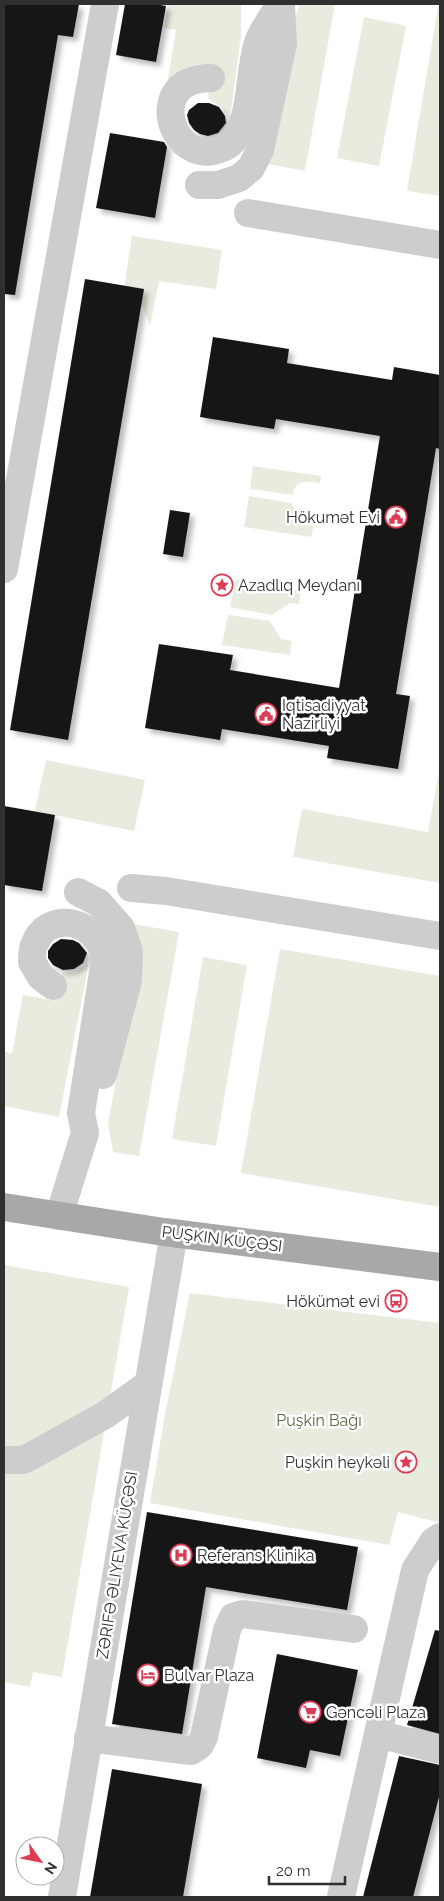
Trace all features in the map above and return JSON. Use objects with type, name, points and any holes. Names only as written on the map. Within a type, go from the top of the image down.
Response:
[{"type":"main road","name":"PUŞKIN KÜÇƏSI","points":[[4,1207],[174,1234],[440,1267]]},
{"type":"street","points":[[4,569],[105,4]]},
{"type":"street","points":[[211,78],[198,78],[186,84],[176,94],[170,109],[176,135],[182,142],[198,150],[212,151],[226,146],[236,137],[244,120],[258,41],[280,4]]},
{"type":"street","points":[[199,185],[218,185],[239,178],[251,168],[260,150],[283,44],[280,4]]},
{"type":"street","points":[[248,213],[440,245]]},
{"type":"street","points":[[131,888],[166,890],[440,936]]},
{"type":"street","points":[[59,1216],[85,1133],[93,1116],[128,981],[129,951],[120,928],[99,903],[78,892]]},
{"type":"street","points":[[53,986],[41,977],[32,962],[34,942],[45,929],[61,922],[75,922],[88,929],[102,947],[104,966],[81,1113],[85,1133]]},
{"type":"street","name":"ZƏRIFƏ ƏLIYEVA KÜÇƏSI","points":[[62,1897],[174,1234]]},
{"type":"street","points":[[4,1460],[23,1460],[33,1455],[105,1415],[147,1385]]},
{"type":"street","points":[[341,1897],[415,1570],[432,1542],[440,1537]]},
{"type":"street","points":[[88,1738],[191,1751],[200,1745],[204,1737],[227,1630],[233,1617],[243,1614],[354,1629]]},
{"type":"street","points":[[378,1734],[440,1750]]},
{"type":"green space","points":[[168,4],[241,4],[241,35],[230,119],[220,106],[208,99],[210,76],[167,85],[176,30],[164,28]]},
{"type":"green space","points":[[300,4],[335,4],[305,171],[263,163],[275,134],[284,104],[293,28]]},
{"type":"green space","points":[[438,7],[440,7],[440,196],[407,191]]},
{"type":"green space","points":[[364,17],[406,26],[379,166],[337,158]]},
{"type":"green space","points":[[132,236],[222,250],[216,289],[159,281],[150,326],[142,304],[124,288]]},
{"type":"green space","points":[[253,466],[321,476],[320,483],[302,482],[296,486],[293,495],[250,489]]},
{"type":"green space","points":[[249,496],[291,503],[303,521],[314,523],[311,537],[244,527]]},
{"type":"green space","points":[[236,579],[301,591],[299,604],[290,603],[272,615],[230,607]]},
{"type":"green space","points":[[228,615],[270,621],[281,639],[292,641],[290,655],[222,645]]},
{"type":"green space","points":[[46,760],[145,780],[134,831],[35,811]]},
{"type":"green space","points":[[439,771],[440,883],[293,857],[302,809],[428,832]]},
{"type":"green space","points":[[134,924],[179,932],[139,1156],[113,1152],[108,1123],[137,970]]},
{"type":"green space","points":[[280,949],[440,976],[440,1207],[241,1173]]},
{"type":"green space","points":[[203,957],[247,965],[216,1146],[172,1139]]},
{"type":"green space","points":[[89,963],[59,1117],[4,1106],[4,1052],[12,1053],[23,995],[57,1001],[62,973],[75,973]]},
{"type":"green space","points":[[4,1265],[129,1287],[62,1677],[33,1672],[30,1687],[4,1682]]},
{"type":"green space","name":"Puşkin Bağı","points":[[190,1293],[440,1323],[440,1523],[398,1512],[389,1545],[150,1503],[166,1409]]},
{"type":"building","points":[[4,4],[79,4],[73,37],[58,35],[15,295],[4,294]]},
{"type":"building","points":[[125,4],[166,6],[156,62],[116,55]]},
{"type":"building","points":[[198,103],[209,103],[219,107],[225,116],[226,123],[218,133],[208,136],[200,134],[189,123],[187,115],[189,110]]},
{"type":"building","points":[[110,133],[164,142],[167,147],[155,218],[96,208]]},
{"type":"building","points":[[85,279],[144,289],[68,740],[10,730]]},
{"type":"building","name":"Hökumət Evi","points":[[213,337],[289,349],[287,363],[392,380],[394,367],[440,375],[440,449],[436,448],[396,694],[410,696],[398,769],[327,758],[329,746],[222,729],[220,740],[145,728],[159,644],[233,655],[230,670],[339,688],[380,436],[276,419],[274,429],[200,417]]},
{"type":"building","points":[[170,510],[190,513],[183,557],[163,554]]},
{"type":"building","points":[[4,806],[55,815],[42,891],[4,885]]},
{"type":"building","points":[[61,939],[73,940],[79,943],[87,953],[83,963],[74,969],[63,970],[53,965],[48,958],[48,951],[53,944]]},
{"type":"building","points":[[147,1512],[358,1547],[347,1610],[206,1587],[182,1734],[112,1724]]},
{"type":"building","points":[[435,1630],[440,1631],[440,1734],[407,1725]]},
{"type":"building","points":[[277,1654],[358,1670],[340,1756],[310,1750],[306,1768],[257,1758]]},
{"type":"building","points":[[399,1756],[440,1765],[440,1793],[413,1897],[363,1897]]},
{"type":"building","points":[[112,1769],[202,1784],[183,1897],[90,1897]]},
{"type":"place","name":"Hökumət Evi","points":[[396,517]]},
{"type":"place","name":"Azadlıq Meydanı","points":[[222,585]]},
{"type":"place","name":"Iqtisadiyyat Nazirliyi","points":[[266,714]]},
{"type":"place","name":"Hökümət evi","points":[[396,1301]]},
{"type":"place","name":"Puşkin heykəli","points":[[406,1462]]},
{"type":"place","name":"Referans Klinika","points":[[181,1555]]},
{"type":"place","name":"Bulvar Plaza","points":[[148,1675]]},
{"type":"place","name":"Gəncəli Plaza","points":[[310,1712]]}]
